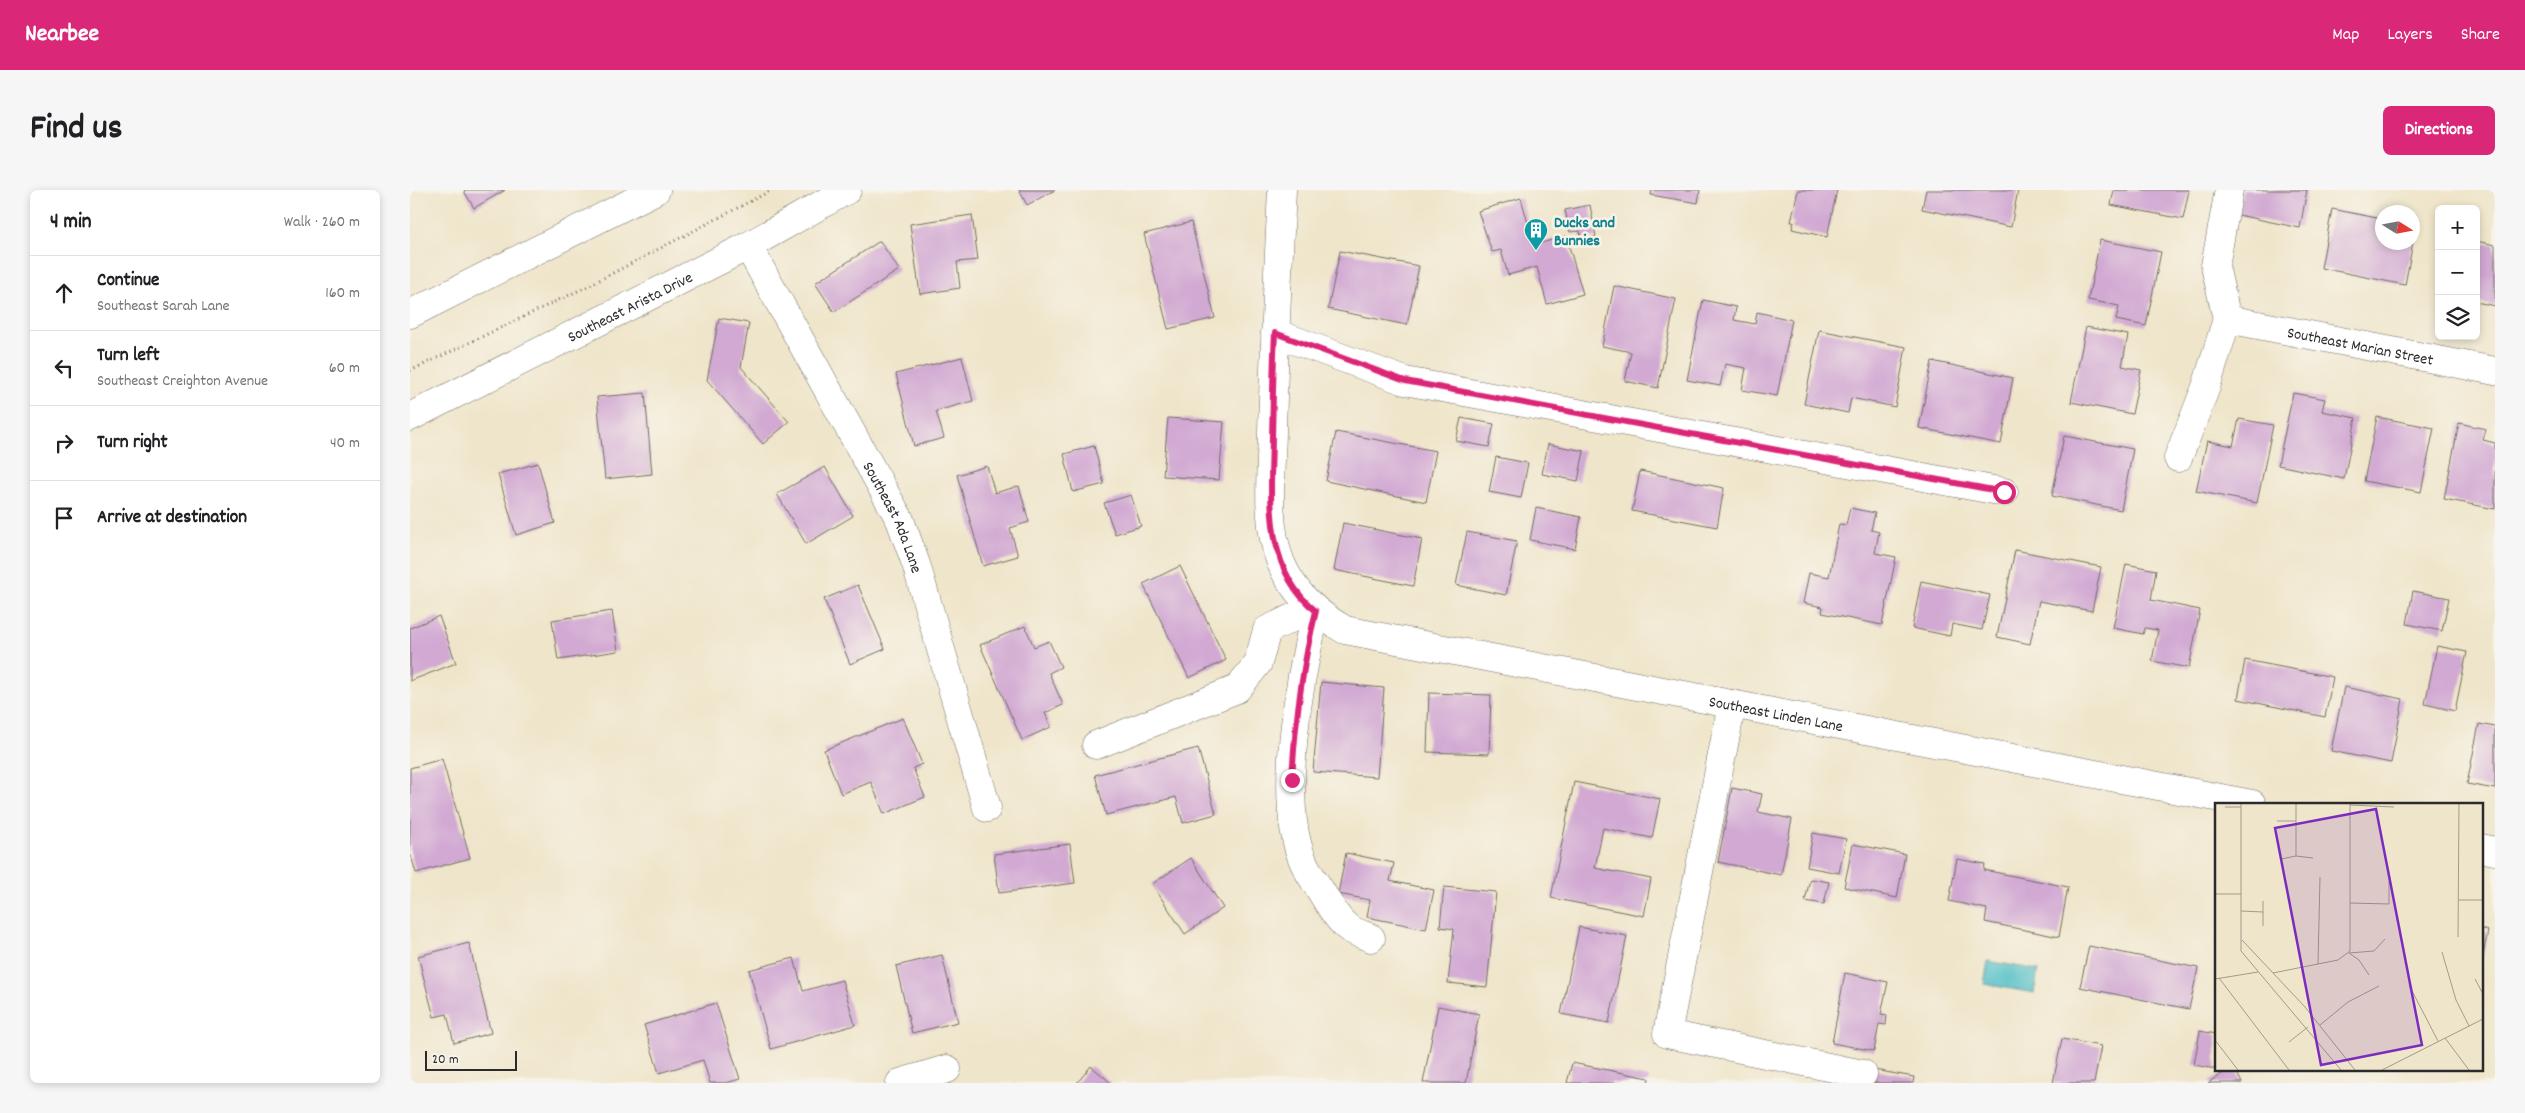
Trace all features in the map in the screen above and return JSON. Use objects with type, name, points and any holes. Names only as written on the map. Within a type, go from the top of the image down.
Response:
[{"type":"street","points":[[410,314],[656,190]]},
{"type":"street","name":"Southeast Arista Drive","points":[[410,417],[748,246],[847,190]]},
{"type":"street","points":[[1282,190],[1275,333],[1271,509],[1275,542],[1281,563],[1293,586],[1312,608],[1295,728],[1292,780],[1293,825],[1304,863],[1326,900],[1346,927],[1371,938]]},
{"type":"street","points":[[2178,458],[2206,387],[2227,319],[2215,266],[2229,190]]},
{"type":"street","name":"Southeast Ada Lane","points":[[748,246],[900,520],[916,564],[987,808]]},
{"type":"street","name":"Southeast Marian Street","points":[[2227,319],[2495,371]]},
{"type":"street","points":[[1275,333],[1405,381],[2004,492]]},
{"type":"street","points":[[1096,745],[1238,689],[1258,663],[1267,630],[1312,608]]},
{"type":"street","name":"Southeast Linden Lane","points":[[1312,608],[1346,630],[2247,803]]},
{"type":"street","points":[[1732,704],[1667,1034],[1863,1074]]},
{"type":"street","points":[[2482,848],[2495,851]]},
{"type":"street","points":[[900,1083],[947,1069]]},
{"type":"path","points":[[410,371],[588,286],[772,190]]},
{"type":"water","points":[[1988,961],[2038,970],[2034,993],[1984,984]]},
{"type":"building","points":[[465,190],[505,190],[474,208]]},
{"type":"building","points":[[1019,190],[1055,190],[1027,205]]},
{"type":"building","points":[[1652,190],[1700,190],[1698,203],[1651,195]]},
{"type":"building","points":[[1798,190],[1837,190],[1827,237],[1792,229],[1794,222],[1791,222]]},
{"type":"building","points":[[1926,190],[2018,190],[2011,227],[1922,209]]},
{"type":"building","points":[[2114,190],[2189,190],[2183,219],[2111,205]]},
{"type":"building","points":[[2243,190],[2307,190],[2300,228],[2238,215]]},
{"type":"building","name":"Ducks and Bunnies","points":[[1521,198],[1534,245],[1566,236],[1583,294],[1547,304],[1537,267],[1508,275],[1501,250],[1492,252],[1478,211]]},
{"type":"building","points":[[1590,205],[1596,237],[1581,238],[1580,231],[1570,232],[1565,210]]},
{"type":"building","points":[[2332,209],[2375,218],[2375,250],[2412,250],[2405,285],[2321,268]]},
{"type":"building","points":[[972,215],[978,260],[957,262],[960,288],[920,294],[910,224]]},
{"type":"building","points":[[1191,222],[1215,318],[1168,329],[1144,234]]},
{"type":"building","points":[[2100,240],[2161,252],[2146,326],[2116,320],[2119,306],[2088,300]]},
{"type":"building","points":[[880,241],[899,270],[834,312],[815,283]]},
{"type":"building","points":[[2480,242],[2495,245],[2495,306],[2480,303]]},
{"type":"building","points":[[1340,251],[1419,266],[1407,325],[1328,309]]},
{"type":"building","points":[[1614,286],[1676,299],[1658,388],[1625,381],[1631,352],[1602,346]]},
{"type":"building","points":[[1703,300],[1736,307],[1734,320],[1755,324],[1757,312],[1792,320],[1777,396],[1742,390],[1746,368],[1725,364],[1720,386],[1687,380]]},
{"type":"building","points":[[719,318],[749,323],[741,367],[789,422],[763,444],[707,380]]},
{"type":"building","points":[[2086,327],[2128,335],[2122,366],[2141,370],[2132,414],[2071,402]]},
{"type":"building","points":[[1819,330],[1906,347],[1895,407],[1851,398],[1848,413],[1804,404]]},
{"type":"building","points":[[962,357],[973,401],[936,411],[944,438],[914,446],[896,374]]},
{"type":"building","points":[[1932,361],[2013,378],[2001,444],[1919,428]]},
{"type":"building","points":[[645,393],[652,474],[605,479],[597,397]]},
{"type":"building","points":[[2293,393],[2325,399],[2322,411],[2356,418],[2344,479],[2278,465]]},
{"type":"building","points":[[2377,417],[2434,428],[2421,492],[2364,481]]},
{"type":"building","points":[[1168,418],[1224,422],[1219,480],[1163,476]]},
{"type":"building","points":[[1461,418],[1494,424],[1489,447],[1456,441]]},
{"type":"building","points":[[2239,419],[2273,425],[2257,503],[2196,491],[2207,441],[2233,446]]},
{"type":"building","points":[[2459,423],[2486,429],[2483,440],[2495,443],[2495,509],[2444,499]]},
{"type":"building","points":[[1336,432],[1436,451],[1426,502],[1326,481]]},
{"type":"building","points":[[2064,436],[2133,449],[2121,510],[2052,496]]},
{"type":"building","points":[[1548,444],[1584,451],[1578,481],[1542,474]]},
{"type":"building","points":[[1094,446],[1104,484],[1073,492],[1064,454]]},
{"type":"building","points":[[1496,457],[1528,463],[1521,498],[1489,492]]},
{"type":"building","points":[[538,463],[555,523],[516,535],[498,474]]},
{"type":"building","points":[[987,466],[995,493],[1019,486],[1029,522],[1010,528],[1018,556],[983,566],[957,475]]},
{"type":"building","points":[[825,467],[853,516],[806,544],[777,494]]},
{"type":"building","points":[[1640,471],[1724,488],[1717,527],[1632,511]]},
{"type":"building","points":[[1131,495],[1141,526],[1115,534],[1104,503]]},
{"type":"building","points":[[1536,508],[1581,517],[1575,549],[1530,540]]},
{"type":"building","points":[[1850,508],[1875,513],[1871,530],[1879,532],[1875,553],[1896,557],[1882,625],[1822,613],[1823,607],[1803,603],[1809,573],[1829,577],[1839,524],[1846,525]]},
{"type":"building","points":[[1343,523],[1422,539],[1413,586],[1334,570]]},
{"type":"building","points":[[1467,532],[1517,541],[1506,595],[1456,585]]},
{"type":"building","points":[[2015,550],[2101,567],[2092,611],[2039,601],[2030,644],[1997,637]]},
{"type":"building","points":[[2126,564],[2156,570],[2151,600],[2200,610],[2189,668],[2152,661],[2158,630],[2145,628],[2143,634],[2113,628]]},
{"type":"building","points":[[1180,566],[1226,660],[1189,678],[1143,584]]},
{"type":"building","points":[[1921,581],[1990,595],[1982,630],[1952,624],[1950,636],[1912,628]]},
{"type":"building","points":[[858,585],[885,649],[850,664],[824,599]]},
{"type":"building","points":[[2413,591],[2449,598],[2442,631],[2407,624]]},
{"type":"building","points":[[612,611],[618,651],[558,660],[552,620]]},
{"type":"building","points":[[439,616],[456,663],[410,681],[410,628]]},
{"type":"building","points":[[1025,626],[1034,647],[1049,641],[1061,667],[1049,673],[1063,705],[1045,713],[1051,727],[1022,740],[980,645]]},
{"type":"building","points":[[2437,646],[2467,652],[2455,711],[2425,704]]},
{"type":"building","points":[[2245,660],[2333,677],[2325,717],[2238,699]]},
{"type":"building","points":[[1321,682],[1384,688],[1377,777],[1313,772]]},
{"type":"building","points":[[2344,687],[2403,699],[2391,763],[2331,751]]},
{"type":"building","points":[[1429,693],[1491,695],[1489,754],[1427,752]]},
{"type":"building","points":[[903,718],[922,764],[913,768],[925,797],[884,814],[871,782],[841,794],[824,750]]},
{"type":"building","points":[[2479,724],[2495,727],[2495,789],[2467,784]]},
{"type":"building","points":[[1198,748],[1216,814],[1183,823],[1176,797],[1106,815],[1095,775]]},
{"type":"building","points":[[442,759],[470,858],[416,873],[410,852],[410,768]]},
{"type":"building","points":[[1574,782],[1660,799],[1652,838],[1603,828],[1595,868],[1651,879],[1644,916],[1551,898]]},
{"type":"building","points":[[1732,788],[1762,794],[1758,812],[1792,819],[1781,875],[1718,862]]},
{"type":"building","points":[[1813,833],[1846,839],[1839,873],[1807,867]]},
{"type":"building","points":[[1070,844],[1075,883],[999,893],[994,854]]},
{"type":"building","points":[[1853,844],[1905,854],[1897,898],[1844,887]]},
{"type":"building","points":[[1346,853],[1394,863],[1390,881],[1434,890],[1426,929],[1367,917],[1370,900],[1338,894]]},
{"type":"building","points":[[1191,858],[1223,908],[1185,934],[1152,884]]},
{"type":"building","points":[[1957,859],[1985,864],[1984,870],[2068,887],[2059,937],[1985,922],[1987,909],[1949,901]]},
{"type":"building","points":[[1810,879],[1829,882],[1824,904],[1805,901]]},
{"type":"building","points":[[1444,887],[1496,892],[1487,987],[1448,983],[1454,929],[1440,927]]},
{"type":"building","points":[[1579,927],[1627,936],[1609,1023],[1561,1014]]},
{"type":"building","points":[[2482,929],[2488,931],[2482,960]]},
{"type":"building","points":[[469,943],[491,1033],[454,1043],[447,1014],[434,1017],[418,956]]},
{"type":"building","points":[[2089,946],[2198,968],[2189,1009],[2080,987]]},
{"type":"building","points":[[942,955],[958,1022],[912,1033],[896,966]]},
{"type":"building","points":[[794,958],[803,991],[842,980],[855,1025],[771,1049],[749,970]]},
{"type":"building","points":[[1845,973],[1888,982],[1881,1014],[1887,1015],[1886,1025],[1879,1024],[1874,1051],[1832,1043]]},
{"type":"building","points":[[716,1003],[740,1079],[726,1083],[710,1083],[703,1060],[659,1073],[644,1025]]},
{"type":"building","points":[[1438,1006],[1479,1014],[1466,1083],[1423,1083]]},
{"type":"building","points":[[2200,1031],[2215,1034],[2215,1069],[2194,1065]]},
{"type":"building","points":[[2062,1039],[2101,1046],[2094,1083],[2053,1083]]},
{"type":"building","points":[[1572,1063],[1649,1078],[1648,1083],[1567,1083]]},
{"type":"building","points":[[1091,1066],[1111,1083],[1077,1083]]},
{"type":"building","points":[[1874,1070],[1914,1077],[1913,1083],[1871,1083]]},
{"type":"building","points":[[2223,1070],[2236,1070],[2242,1083],[2208,1083],[2226,1071]]},
{"type":"place","name":"Ducks and Bunnies","points":[[1536,251]]},
{"type":"route","points":[[1292,780],[1295,728],[1304,658],[1316,611],[1307,604],[1293,586],[1281,563],[1275,542],[1271,509],[1275,333],[1405,381],[2004,492]]}]
